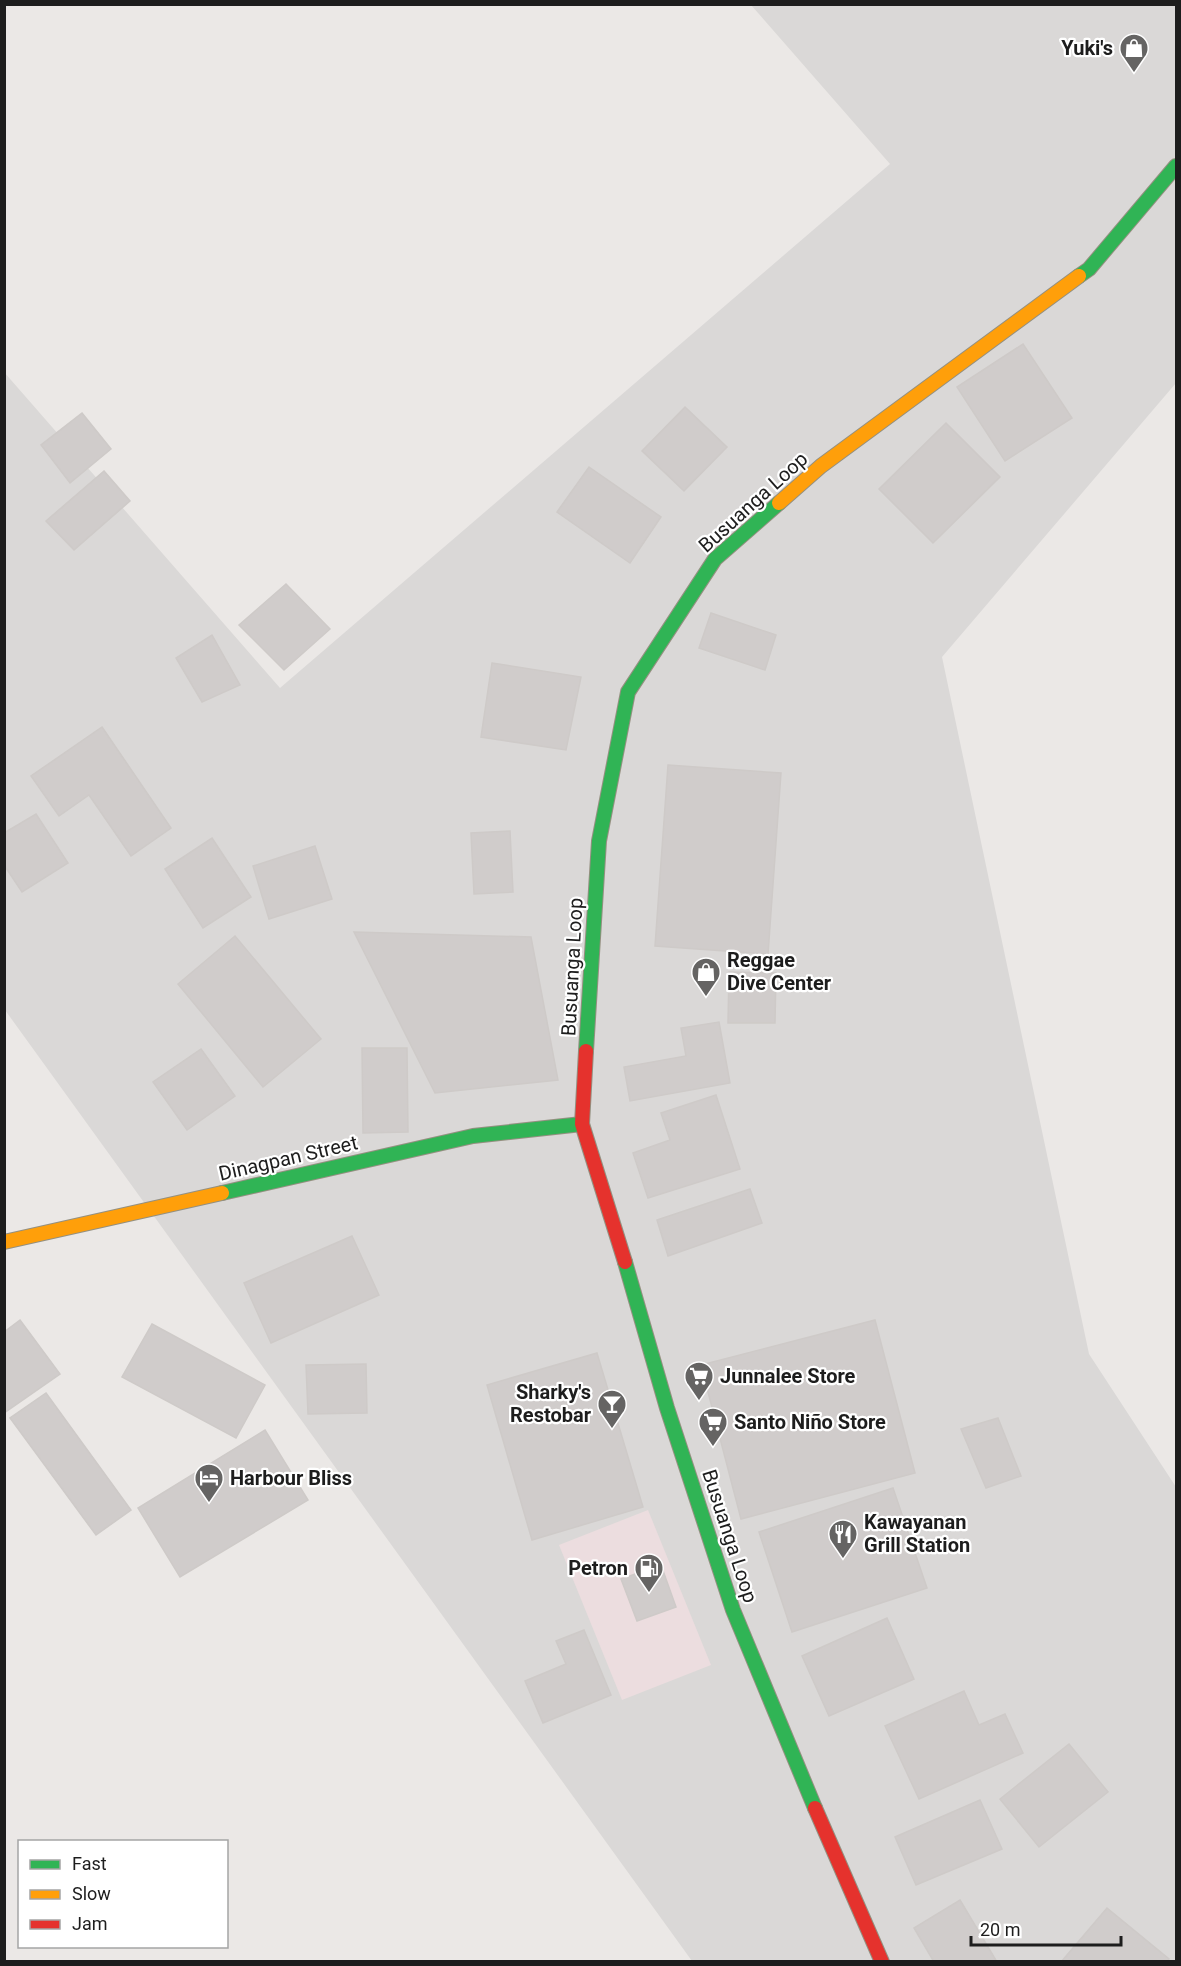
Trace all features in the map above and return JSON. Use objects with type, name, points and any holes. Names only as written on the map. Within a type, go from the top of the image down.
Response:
[{"type":"main road","name":"Busuanga Loop","points":[[882,1962],[733,1610],[667,1408],[616,1229],[582,1124],[598,841],[628,692],[715,559],[821,466],[1089,269],[1176,166]]},
{"type":"main road","name":"Dinagpan Street","points":[[4,1242],[473,1136],[582,1124]]},
{"type":"shaded area","points":[[751,5],[1176,5],[1176,383],[942,657],[1089,1354],[1176,1487],[1176,1961],[692,1961],[5,1010],[4,372],[280,688],[890,164]]},
{"type":"shaded area","points":[[648,1510],[711,1665],[622,1700],[559,1545]]},
{"type":"building","points":[[1023,344],[1072,418],[1005,461],[957,387]]},
{"type":"building","points":[[685,407],[727,447],[684,491],[642,451]]},
{"type":"building","points":[[82,413],[111,449],[70,483],[41,445]]},
{"type":"building","points":[[946,423],[1000,477],[933,543],[879,489]]},
{"type":"building","points":[[589,467],[661,517],[630,563],[557,512]]},
{"type":"building","points":[[104,471],[130,501],[74,550],[46,521]]},
{"type":"building","points":[[286,584],[330,629],[284,670],[239,625]]},
{"type":"building","points":[[711,613],[776,635],[765,670],[699,648]]},
{"type":"building","points":[[212,635],[240,685],[202,702],[176,658]]},
{"type":"building","points":[[492,663],[581,677],[566,750],[481,737]]},
{"type":"building","points":[[102,727],[171,828],[131,856],[89,795],[59,816],[31,776]]},
{"type":"building","points":[[668,765],[781,773],[768,954],[655,946]]},
{"type":"building","points":[[36,814],[68,863],[22,892],[4,865],[4,833]]},
{"type":"building","points":[[510,831],[513,892],[474,894],[471,833]]},
{"type":"building","points":[[212,838],[251,897],[203,928],[165,869]]},
{"type":"building","points":[[315,846],[332,899],[269,919],[253,866]]},
{"type":"building","points":[[354,932],[531,937],[558,1080],[435,1093]]},
{"type":"building","points":[[235,936],[321,1039],[263,1087],[178,984]]},
{"type":"building","points":[[729,972],[776,973],[775,1023],[728,1023]]},
{"type":"building","points":[[719,1022],[730,1083],[630,1101],[624,1067],[686,1056],[681,1028]]},
{"type":"building","points":[[362,1048],[407,1048],[408,1132],[363,1133]]},
{"type":"building","points":[[201,1049],[235,1096],[187,1130],[153,1082]]},
{"type":"building","points":[[716,1095],[740,1169],[648,1198],[633,1153],[670,1140],[661,1113]]},
{"type":"building","points":[[750,1189],[762,1223],[668,1256],[657,1220]]},
{"type":"building","points":[[352,1236],[379,1295],[271,1343],[244,1283]]},
{"type":"building","points":[[20,1320],[60,1374],[4,1413],[4,1332]]},
{"type":"building","points":[[875,1320],[915,1473],[741,1519],[701,1365]]},
{"type":"building","points":[[152,1324],[265,1385],[236,1438],[122,1377]]},
{"type":"building","points":[[597,1353],[643,1507],[532,1540],[487,1385]]},
{"type":"building","points":[[366,1364],[367,1413],[308,1414],[306,1365]]},
{"type":"building","points":[[46,1393],[131,1510],[96,1535],[10,1418]]},
{"type":"building","points":[[998,1418],[1021,1476],[986,1488],[961,1429]]},
{"type":"building","points":[[265,1430],[308,1500],[180,1577],[138,1508]]},
{"type":"building","name":"Kawayanan Grill Station","points":[[893,1488],[927,1588],[792,1632],[759,1532]]},
{"type":"building","name":"Petron","points":[[661,1565],[676,1607],[637,1621],[621,1579]]},
{"type":"building","points":[[887,1618],[914,1679],[829,1716],[802,1656]]},
{"type":"building","points":[[584,1630],[611,1695],[543,1723],[525,1681],[566,1664],[556,1641]]},
{"type":"building","points":[[964,1691],[979,1725],[1005,1714],[1023,1753],[919,1799],[885,1726]]},
{"type":"building","points":[[1069,1744],[1108,1792],[1039,1847],[1000,1799]]},
{"type":"building","points":[[980,1800],[1002,1849],[916,1885],[895,1837]]},
{"type":"building","points":[[960,1900],[997,1962],[934,1962],[914,1928]]},
{"type":"building","points":[[1107,1908],[1169,1959],[1167,1962],[1061,1962]]},
{"type":"traffic: fast","points":[[1079,276],[1089,269],[1176,166]]},
{"type":"traffic: fast","points":[[586,1051],[599,841],[628,692],[715,559],[779,503]]},
{"type":"traffic: fast","points":[[222,1193],[473,1136],[582,1124]]},
{"type":"traffic: fast","points":[[625,1262],[667,1408],[733,1610],[815,1808]]},
{"type":"traffic: slow","points":[[779,503],[821,466],[1079,276]]},
{"type":"traffic: slow","points":[[4,1242],[222,1193]]},
{"type":"traffic: jam","points":[[586,1051],[582,1124],[625,1262]]},
{"type":"traffic: jam","points":[[815,1808],[882,1962]]},
{"type":"place","name":"Yuki's","points":[[1134,74]]},
{"type":"place","name":"Reggae Dive Center","points":[[706,998]]},
{"type":"place","name":"Junnalee Store","points":[[699,1402]]},
{"type":"place","name":"Sharky's Restobar","points":[[612,1430]]},
{"type":"place","name":"Santo Niño Store","points":[[713,1448]]},
{"type":"place","name":"Harbour Bliss","points":[[209,1504]]},
{"type":"place","name":"Kawayanan Grill Station","points":[[843,1560]]},
{"type":"place","name":"Petron","points":[[649,1594]]}]
